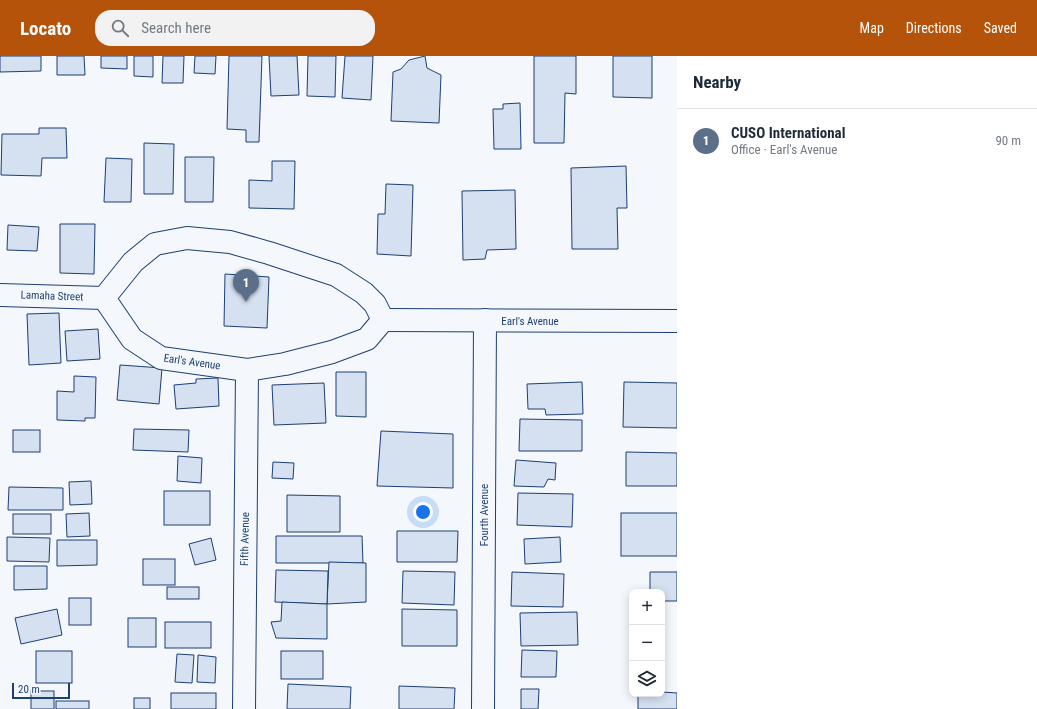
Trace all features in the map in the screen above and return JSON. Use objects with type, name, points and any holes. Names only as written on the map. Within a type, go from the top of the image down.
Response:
[{"type":"street","points":[[104,298],[132,262],[155,244],[187,238],[230,242],[336,275],[364,293],[375,304],[383,320]]},
{"type":"street","name":"Lamaha Street","points":[[0,295],[104,298]]},
{"type":"street","name":"Earl's Avenue","points":[[104,298],[132,339],[160,358],[247,370],[285,364],[332,352],[367,339],[383,320],[677,321]]},
{"type":"street","name":"Fourth Avenue","points":[[483,709],[485,320]]},
{"type":"street","name":"Fifth Avenue","points":[[244,709],[247,370]]},
{"type":"building","points":[[0,56],[41,56],[41,71],[0,72]]},
{"type":"building","points":[[57,56],[84,56],[85,75],[57,75]]},
{"type":"building","points":[[101,56],[127,56],[127,69],[101,68]]},
{"type":"building","points":[[134,56],[153,56],[153,77],[134,76]]},
{"type":"building","points":[[163,56],[184,56],[183,83],[162,83]]},
{"type":"building","points":[[195,56],[216,56],[215,74],[194,73]]},
{"type":"building","points":[[229,56],[262,56],[259,142],[246,142],[246,130],[227,129]]},
{"type":"building","points":[[269,56],[297,56],[299,95],[271,96]]},
{"type":"building","points":[[308,56],[336,56],[335,97],[307,96]]},
{"type":"building","points":[[345,56],[373,56],[371,100],[342,98]]},
{"type":"building","points":[[425,56],[427,68],[441,75],[439,123],[391,121],[393,72],[401,69],[409,60]]},
{"type":"building","points":[[534,56],[576,56],[576,94],[565,93],[564,143],[534,143]]},
{"type":"building","points":[[613,56],[652,56],[652,98],[613,97]]},
{"type":"building","points":[[520,103],[521,149],[494,149],[493,109],[503,109],[503,104]]},
{"type":"building","points":[[39,128],[66,128],[67,158],[42,158],[41,176],[1,175],[2,134],[39,134]]},
{"type":"building","points":[[144,143],[174,144],[173,194],[144,194]]},
{"type":"building","points":[[185,157],[214,157],[213,202],[185,202]]},
{"type":"building","points":[[106,158],[132,159],[131,202],[104,202]]},
{"type":"building","points":[[272,161],[295,161],[294,209],[249,208],[249,180],[272,181]]},
{"type":"building","points":[[626,166],[627,208],[617,208],[618,249],[572,249],[571,168]]},
{"type":"building","points":[[386,184],[413,185],[411,256],[377,254],[378,214],[385,214]]},
{"type":"building","points":[[515,190],[516,249],[487,250],[485,259],[463,260],[462,191]]},
{"type":"building","points":[[60,224],[95,224],[94,274],[60,273]]},
{"type":"building","points":[[8,225],[39,227],[37,251],[7,250]]},
{"type":"building","points":[[225,274],[269,277],[267,328],[224,326]]},
{"type":"building","points":[[59,313],[61,363],[29,365],[27,314]]},
{"type":"building","points":[[98,329],[100,359],[67,361],[65,331]]},
{"type":"building","points":[[120,365],[162,368],[159,404],[117,400]]},
{"type":"building","points":[[336,372],[366,372],[366,417],[336,416]]},
{"type":"building","points":[[74,376],[96,377],[95,418],[85,418],[85,421],[57,420],[57,391],[74,392]]},
{"type":"building","points":[[218,378],[219,406],[176,409],[174,385],[196,383],[196,379]]},
{"type":"building","points":[[582,382],[583,414],[546,415],[545,409],[528,409],[527,384]]},
{"type":"building","points":[[624,382],[677,383],[677,428],[623,427]]},
{"type":"building","points":[[324,383],[326,423],[274,425],[272,385]]},
{"type":"building","points":[[520,419],[582,420],[582,451],[519,451]]},
{"type":"building","points":[[134,429],[189,430],[188,452],[133,450]]},
{"type":"building","points":[[13,430],[40,430],[40,452],[13,452]]},
{"type":"building","points":[[381,431],[453,434],[453,488],[377,486]]},
{"type":"building","points":[[626,452],[677,453],[677,486],[626,486]]},
{"type":"building","points":[[178,456],[202,458],[201,483],[177,481]]},
{"type":"building","points":[[516,460],[556,463],[555,480],[548,479],[544,487],[514,486]]},
{"type":"building","points":[[273,462],[294,463],[293,479],[272,478]]},
{"type":"building","points":[[91,481],[92,504],[70,505],[69,482]]},
{"type":"building","points":[[9,487],[63,488],[63,510],[8,510]]},
{"type":"building","points":[[164,491],[210,491],[210,525],[164,525]]},
{"type":"building","points":[[518,493],[573,494],[572,527],[517,525]]},
{"type":"building","points":[[287,495],[340,496],[340,532],[287,532]]},
{"type":"building","points":[[89,513],[90,536],[67,537],[66,514]]},
{"type":"building","points":[[621,513],[677,513],[677,556],[621,556]]},
{"type":"building","points":[[13,514],[51,514],[51,534],[13,534]]},
{"type":"building","points":[[397,531],[458,531],[457,562],[397,562]]},
{"type":"building","points":[[276,536],[362,536],[363,563],[276,563]]},
{"type":"building","points":[[7,537],[50,538],[49,562],[7,561]]},
{"type":"building","points":[[560,537],[561,562],[525,564],[524,539]]},
{"type":"building","points":[[211,538],[216,560],[195,565],[189,544]]},
{"type":"building","points":[[57,540],[97,540],[97,565],[57,566]]},
{"type":"building","points":[[143,559],[175,559],[175,585],[143,585]]},
{"type":"building","points":[[329,562],[366,563],[366,602],[327,604]]},
{"type":"building","points":[[14,566],[47,566],[47,589],[14,590]]},
{"type":"building","points":[[276,570],[328,571],[327,604],[275,602]]},
{"type":"building","points":[[403,571],[455,572],[454,605],[402,603]]},
{"type":"building","points":[[512,572],[564,574],[563,607],[511,606]]},
{"type":"building","points":[[650,572],[677,572],[677,601],[665,601],[665,589],[650,589]]},
{"type":"building","points":[[167,587],[199,587],[199,599],[167,599]]},
{"type":"building","points":[[69,598],[91,598],[91,625],[69,625]]},
{"type":"building","points":[[282,602],[327,604],[327,639],[276,638],[271,622],[281,621]]},
{"type":"building","points":[[57,609],[62,635],[21,644],[15,618]]},
{"type":"building","points":[[402,609],[457,610],[457,646],[402,646]]},
{"type":"building","points":[[577,612],[578,645],[521,646],[520,613]]},
{"type":"building","points":[[128,618],[156,618],[156,647],[128,647]]},
{"type":"building","points":[[165,622],[211,622],[211,648],[165,648]]},
{"type":"building","points":[[522,650],[557,651],[556,677],[521,677]]},
{"type":"building","points":[[36,651],[72,651],[72,683],[36,683]]},
{"type":"building","points":[[281,651],[323,651],[323,679],[281,679]]},
{"type":"building","points":[[177,654],[194,655],[192,683],[175,682]]},
{"type":"building","points":[[198,655],[216,657],[215,683],[197,682]]},
{"type":"building","points":[[288,684],[351,687],[350,709],[287,709]]},
{"type":"building","points":[[399,686],[455,688],[454,709],[399,709]]},
{"type":"building","points":[[521,689],[539,689],[538,709],[521,709]]},
{"type":"building","points":[[31,691],[54,691],[54,709],[31,709]]},
{"type":"building","points":[[665,692],[677,693],[677,709],[638,709],[638,697],[665,697]]},
{"type":"building","points":[[171,693],[216,693],[216,709],[171,709]]},
{"type":"building","points":[[134,698],[150,698],[150,709],[134,709]]},
{"type":"building","points":[[56,701],[89,701],[89,709],[56,709]]},
{"type":"place","name":"CUSO International","points":[[246,302]]}]
